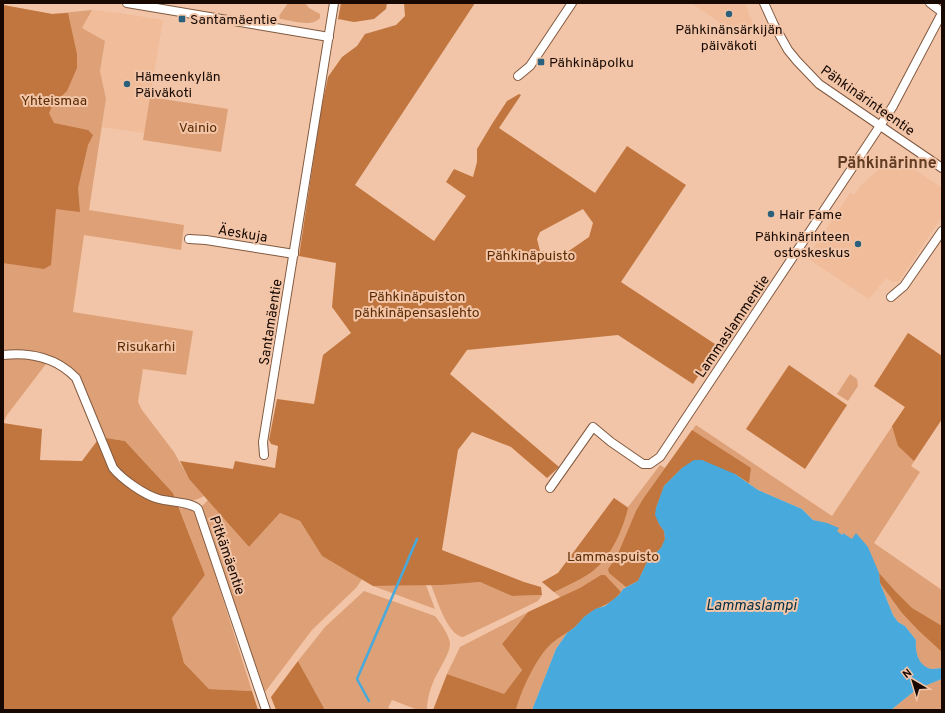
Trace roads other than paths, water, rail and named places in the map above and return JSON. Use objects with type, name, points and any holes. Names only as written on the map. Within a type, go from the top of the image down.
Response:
[{"type":"street","points":[[127,3],[162,6],[329,37]]},
{"type":"street","name":"Santamäentie","points":[[264,455],[263,442],[334,3]]},
{"type":"street","points":[[518,76],[530,66],[572,3]]},
{"type":"street","name":"Pähkinärinteentie","points":[[764,3],[774,26],[788,50],[807,73],[819,84],[942,168]]},
{"type":"street","points":[[930,3],[942,12]]},
{"type":"street","name":"Lammaslammentie","points":[[550,488],[592,426],[611,442],[643,464],[650,464],[660,457],[880,126],[942,12]]},
{"type":"street","points":[[891,297],[904,286],[942,230]]},
{"type":"street","name":"Äeskuja","points":[[189,239],[294,254]]},
{"type":"street","name":"Pitkämäentie","points":[[3,355],[37,356],[61,365],[70,372],[76,378],[112,468],[118,475],[149,495],[158,499],[193,505],[198,509],[266,710]]},
{"type":"water","name":"Lammaslampi","points":[[694,460],[702,460],[735,474],[758,490],[802,509],[813,520],[827,523],[839,528],[837,531],[842,535],[843,533],[852,539],[856,533],[868,547],[879,573],[880,583],[893,615],[898,622],[905,626],[916,640],[918,658],[923,665],[927,667],[932,669],[942,668],[942,679],[917,689],[891,710],[532,710],[556,649],[567,633],[584,617],[595,609],[605,606],[619,595],[623,589],[638,581],[648,560],[661,548],[665,539],[664,531],[655,515],[664,486],[682,468]]},
{"type":"waterway","points":[[369,701],[357,679],[417,539]]},
{"type":"place","name":"Pähkinänsärkijän päiväkoti","points":[[729,14]]},
{"type":"place","name":"Santamäentie","points":[[182,19]]},
{"type":"place","name":"Pähkinäpolku","points":[[541,62]]},
{"type":"place","name":"Hämeenkylän Päiväkoti","points":[[127,84]]},
{"type":"place","name":"Hair Fame","points":[[771,214]]},
{"type":"place","name":"Pähkinärinteen ostoskeskus","points":[[858,244]]},
{"type":"district","name":"Pähkinärinne","points":[[887,162]]},
{"type":"park label","name":"Yhteismaa","points":[[54,100]]},
{"type":"park label","name":"Vainio","points":[[198,127]]},
{"type":"park label","name":"Pähkinäpuisto","points":[[531,255]]},
{"type":"park label","name":"Pähkinäpuiston pähkinäpensaslehto","points":[[417,304]]},
{"type":"park label","name":"Risukarhi","points":[[146,346]]},
{"type":"park label","name":"Lammaspuisto","points":[[613,556]]}]
